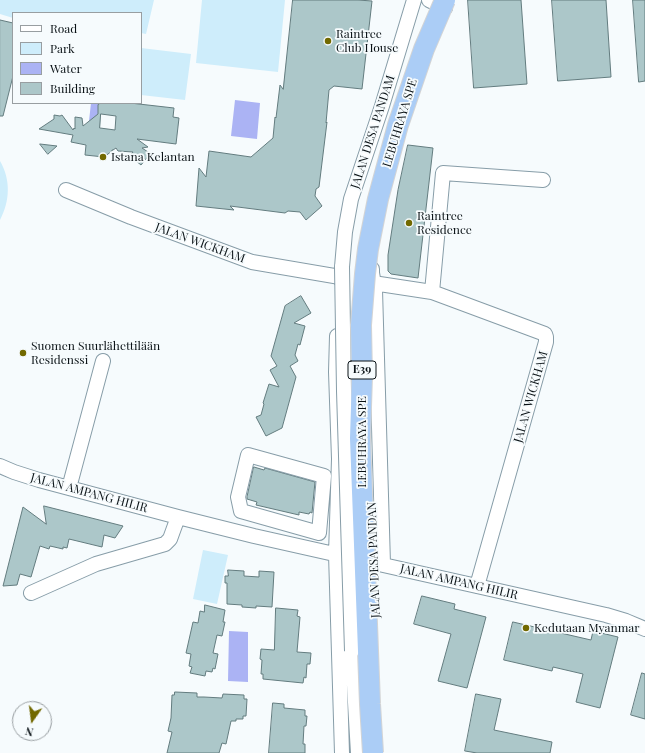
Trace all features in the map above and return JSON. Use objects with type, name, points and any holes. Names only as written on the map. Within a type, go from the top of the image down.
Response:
[{"type":"highway","name":"LEBUHRAYA SPE","points":[[363,753],[351,488],[349,355],[350,310],[357,248],[387,121],[413,44],[440,2]]},
{"type":"highway","name":"LEBUHRAYA SPE","points":[[374,753],[370,704],[360,438],[362,376],[361,325],[365,274],[368,249],[378,199],[398,125],[440,2]]},
{"type":"street","name":"JALAN DESA PANDAM","points":[[341,272],[345,232],[351,199],[382,106],[414,0]]},
{"type":"street","name":"JALAN DESA PANDAN","points":[[382,753],[367,414],[368,284],[372,278],[377,231],[388,181],[440,2]]},
{"type":"street","points":[[432,292],[443,173],[543,180]]},
{"type":"street","name":"JALAN WICKHAM","points":[[66,190],[131,217],[252,262],[341,272]]},
{"type":"street","points":[[341,272],[336,364],[339,459],[336,554],[342,753]]},
{"type":"street","name":"JALAN DESA PANDAN","points":[[341,272],[352,651],[358,753]]},
{"type":"street","name":"JALAN WICKHAM","points":[[372,278],[432,292],[544,334],[546,337],[544,349],[477,586]]},
{"type":"street","points":[[372,278],[375,290],[383,564]]},
{"type":"street","points":[[69,488],[103,361]]},
{"type":"street","points":[[240,532],[245,512],[238,497],[248,455],[324,476],[319,533],[245,512]]},
{"type":"street","name":"JALAN AMPANG HILIR","points":[[0,466],[39,480],[178,517],[606,615],[645,629]]},
{"type":"street","points":[[31,593],[96,564],[165,544],[170,539],[178,517]]},
{"type":"green space","points":[[0,0],[154,0],[146,34],[142,33],[142,12],[12,12],[12,18],[0,14]]},
{"type":"green space","points":[[202,0],[285,0],[278,72],[196,63]]},
{"type":"green space","points":[[142,48],[191,54],[185,100],[142,95]]},
{"type":"green space","points":[[0,161],[4,168],[8,190],[6,205],[0,220]]},
{"type":"green space","points":[[203,550],[228,555],[217,604],[193,599]]},
{"type":"water","points":[[235,100],[260,103],[257,139],[231,136]]},
{"type":"water","points":[[91,104],[99,104],[97,122],[89,121]]},
{"type":"water","points":[[229,631],[248,632],[248,682],[228,681]]},
{"type":"building","points":[[293,0],[372,1],[362,89],[334,86],[329,90],[326,123],[327,122],[319,187],[316,189],[315,196],[322,206],[306,220],[300,212],[288,211],[285,213],[230,206],[234,210],[196,206],[199,168],[206,177],[209,151],[251,157],[273,138],[280,85],[283,89]]},
{"type":"building","points":[[468,0],[521,0],[527,84],[474,88]]},
{"type":"building","points":[[552,0],[606,0],[611,77],[558,81]]},
{"type":"building","points":[[633,0],[645,0],[645,81],[639,82]]},
{"type":"building","points":[[0,20],[12,23],[12,80],[3,116],[0,116]]},
{"type":"building","points":[[100,104],[139,104],[174,108],[173,117],[179,118],[176,144],[137,139],[148,147],[142,148],[151,154],[141,165],[130,156],[133,152],[118,151],[116,148],[104,157],[85,155],[86,145],[71,142],[73,135],[39,129],[54,119],[54,115],[62,115],[73,130],[74,128],[75,129],[75,117],[82,118],[83,126],[98,114],[98,105]],"holes":[[[101,114],[116,116],[115,130],[100,128]]]},
{"type":"building","points":[[40,144],[57,146],[48,154]]},
{"type":"building","name":"Raintree Residence","points":[[408,145],[433,148],[418,278],[391,274],[388,271],[388,255],[398,190]]},
{"type":"building","points":[[301,296],[311,313],[294,323],[305,326],[300,345],[298,344],[295,355],[298,361],[290,366],[296,377],[282,428],[266,436],[256,417],[261,415],[269,384],[279,387],[270,370],[277,366],[271,356],[285,306]]},
{"type":"building","points":[[254,467],[264,470],[265,468],[315,482],[312,513],[310,512],[309,514],[299,512],[299,515],[256,505],[257,502],[247,499]]},
{"type":"building","points":[[44,506],[123,526],[115,538],[104,535],[102,547],[69,539],[67,548],[63,547],[63,549],[50,546],[49,549],[40,546],[31,577],[20,574],[17,585],[3,586],[23,507],[46,524]]},
{"type":"building","points":[[228,570],[244,571],[244,576],[259,577],[259,571],[274,572],[272,607],[256,606],[256,608],[227,604],[227,583],[225,583],[225,576],[228,576]]},
{"type":"building","points":[[422,596],[455,604],[454,609],[486,617],[467,688],[438,681],[451,634],[414,624]]},
{"type":"building","points":[[205,605],[225,610],[223,622],[225,622],[222,636],[217,635],[213,653],[218,654],[215,669],[213,668],[212,672],[206,671],[205,676],[190,673],[192,667],[189,666],[191,654],[186,653],[193,622],[198,623],[200,611],[204,612]]},
{"type":"building","points":[[276,608],[298,610],[297,616],[300,617],[297,652],[311,653],[310,664],[307,664],[306,678],[304,677],[303,683],[263,679],[263,674],[261,674],[261,649],[274,650]]},
{"type":"building","points":[[513,622],[591,640],[593,631],[618,637],[600,708],[576,702],[583,674],[553,667],[552,671],[504,660]]},
{"type":"building","points":[[642,673],[645,674],[645,719],[631,715]]},
{"type":"building","points":[[175,692],[197,693],[197,697],[222,698],[223,694],[244,695],[244,699],[247,699],[246,716],[243,716],[243,719],[231,721],[226,744],[222,743],[219,753],[167,753],[172,732],[168,731],[171,718],[172,695],[174,695]]},
{"type":"building","points":[[476,694],[501,699],[494,730],[552,742],[550,753],[477,753],[465,751]]},
{"type":"building","points":[[273,703],[284,704],[284,708],[305,710],[305,716],[307,716],[306,726],[304,726],[303,744],[305,744],[305,753],[269,753]]},
{"type":"place","name":"Raintree Club House","points":[[328,41]]},
{"type":"place","name":"Istana Kelantan","points":[[103,157]]},
{"type":"place","name":"Raintree Residence","points":[[409,223]]},
{"type":"place","name":"Suomen Suurlähettilään Residenssi","points":[[23,353]]},
{"type":"place","name":"Kedutaan Myanmar","points":[[526,628]]}]
